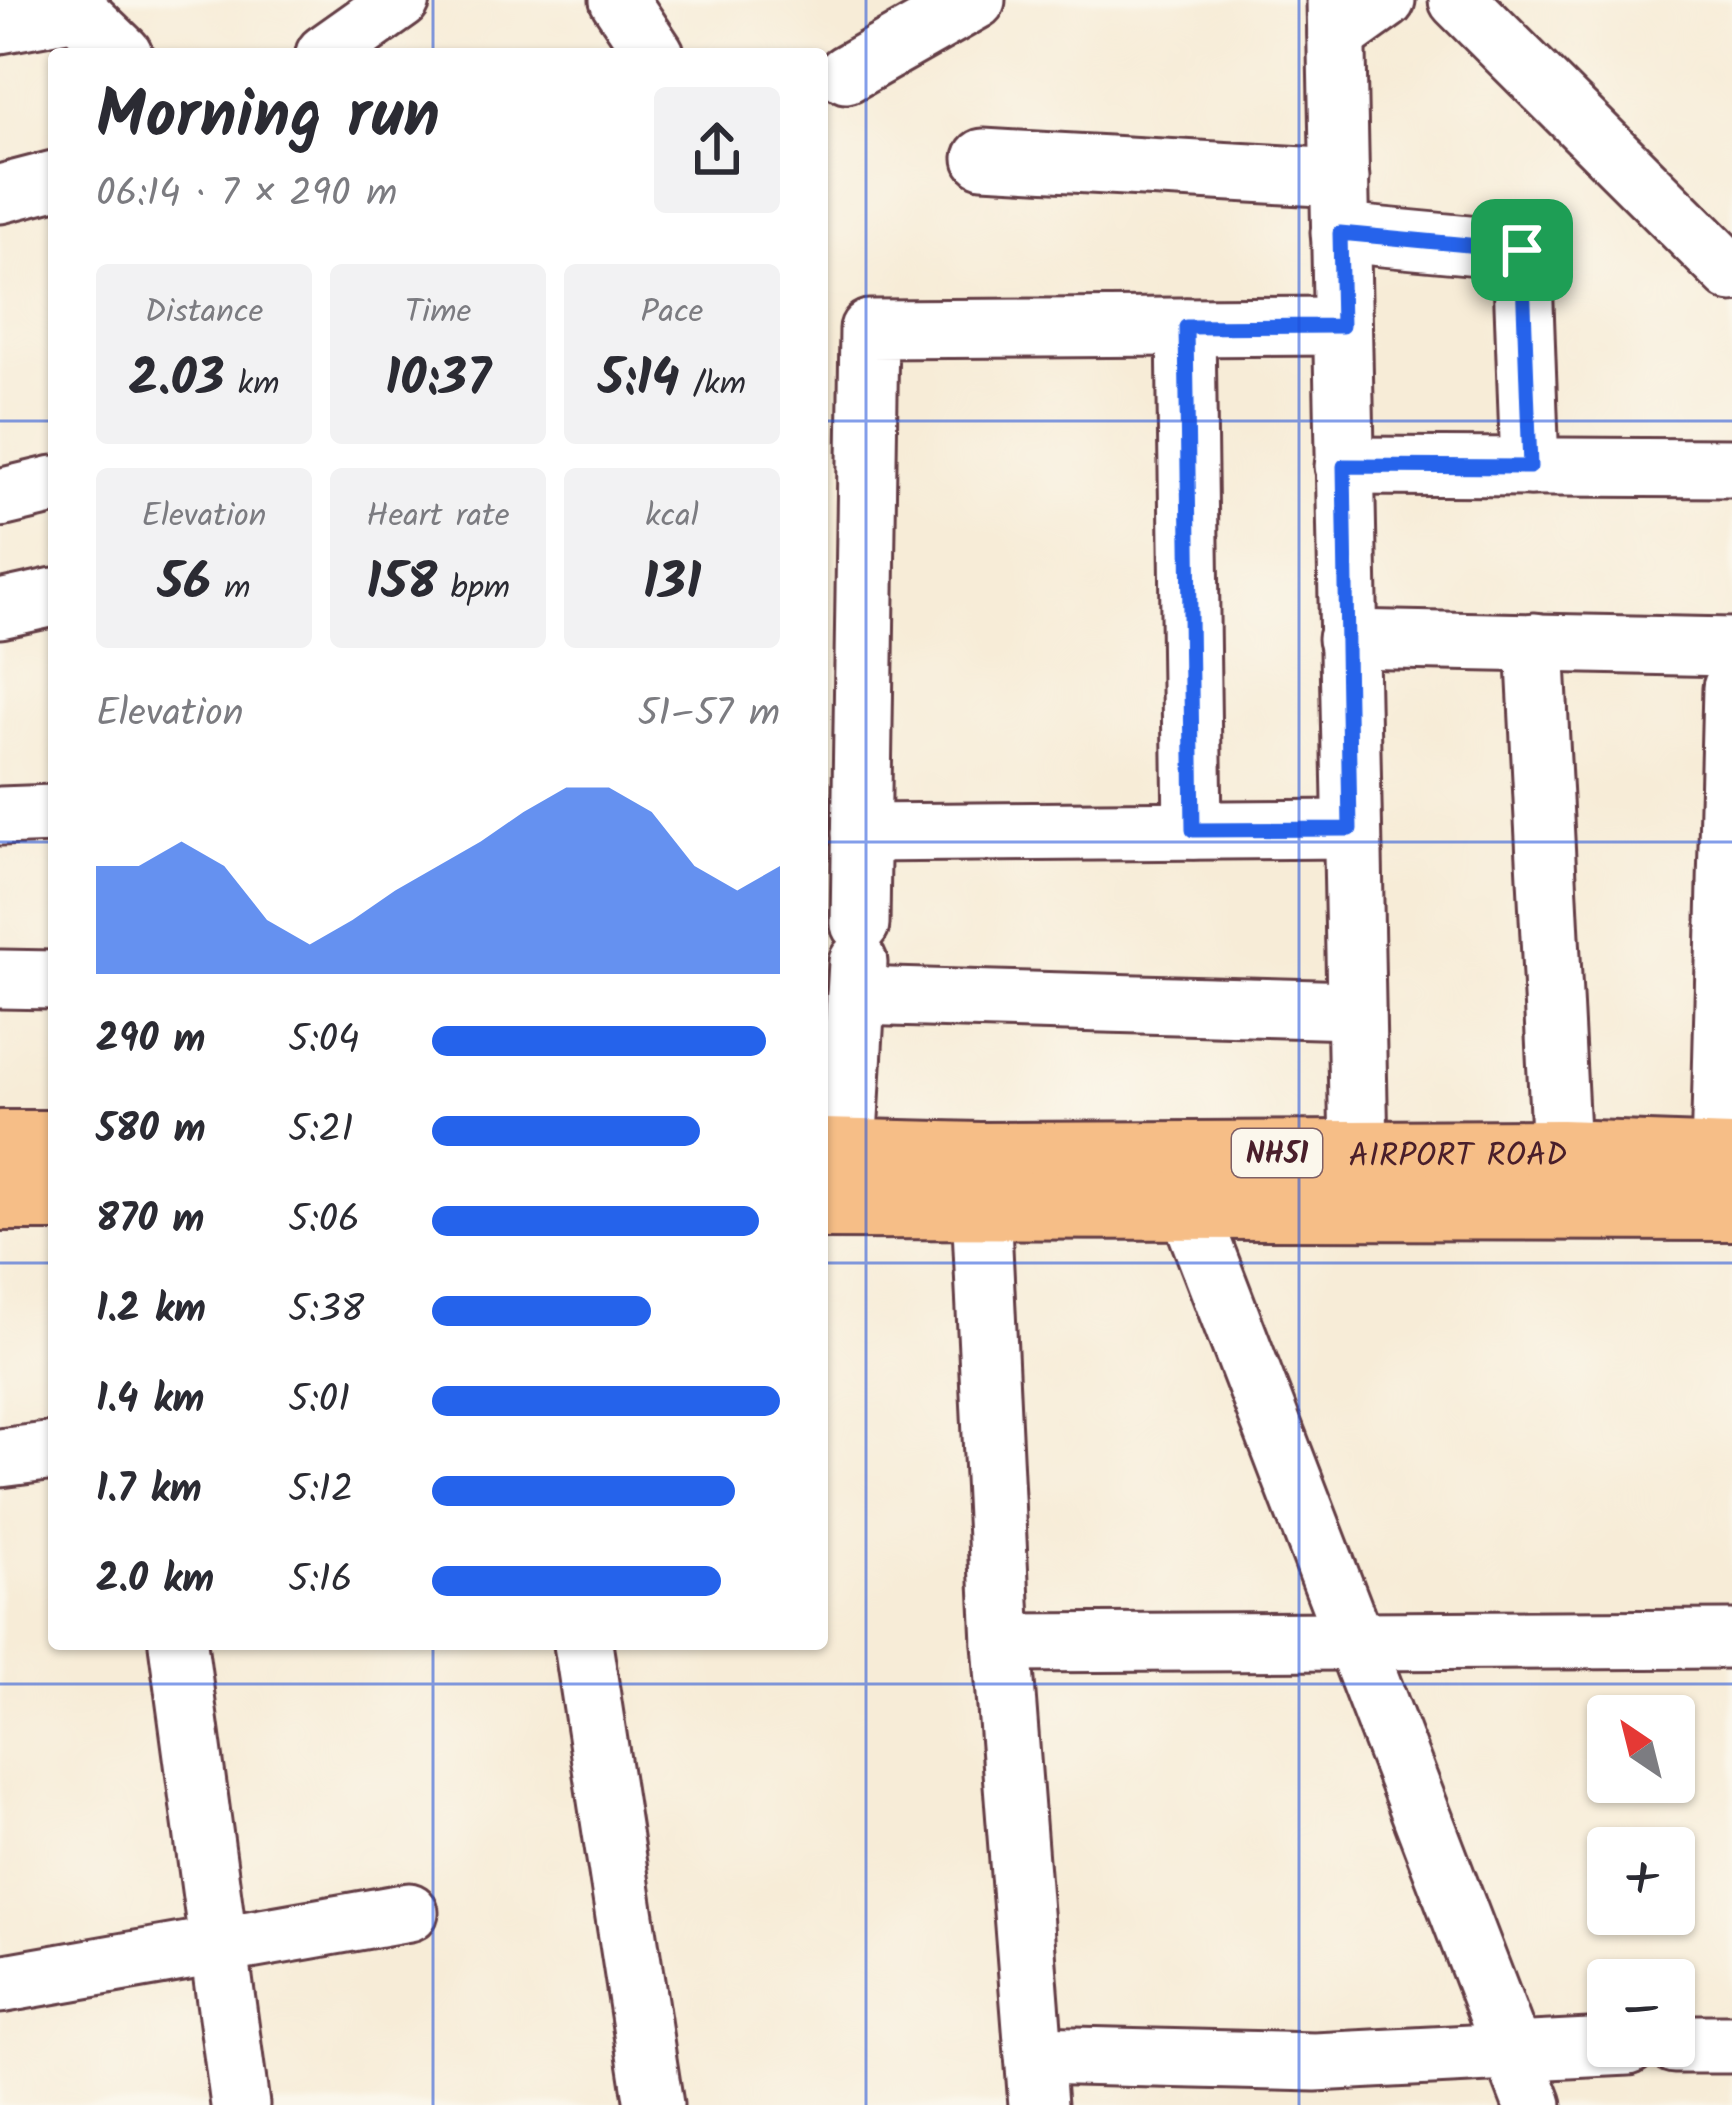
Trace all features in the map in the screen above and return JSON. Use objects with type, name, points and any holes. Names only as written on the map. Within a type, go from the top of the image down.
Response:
[{"type":"highway","points":[[0,1144],[48,1144]]},
{"type":"highway","name":"AIRPORT ROAD","points":[[830,1170],[979,1156],[1561,1153],[1728,1175]]},
{"type":"highway","name":"AIRPORT ROAD","points":[[830,1170],[981,1207],[1187,1204],[1728,1175]]},
{"type":"highway","points":[[0,1197],[48,1197]]},
{"type":"street","points":[[333,48],[401,0]]},
{"type":"street","points":[[619,0],[651,48]]},
{"type":"street","points":[[846,74],[976,0]]},
{"type":"street","points":[[1358,1153],[1337,18],[1386,0]]},
{"type":"street","points":[[1458,0],[1732,272]]},
{"type":"street","points":[[0,24],[81,5],[117,48]]},
{"type":"street","points":[[983,158],[1340,205],[1522,250],[1530,467]]},
{"type":"street","points":[[0,194],[48,182]]},
{"type":"street","points":[[830,1170],[856,996],[841,925],[862,833],[869,329],[1342,326]]},
{"type":"street","points":[[1186,327],[1193,830]]},
{"type":"street","points":[[1344,466],[1732,468]]},
{"type":"street","points":[[0,498],[48,486]]},
{"type":"street","points":[[0,609],[48,598]]},
{"type":"street","points":[[1347,639],[1732,647]]},
{"type":"street","points":[[1534,643],[1561,1153]]},
{"type":"street","points":[[1728,1175],[1732,688]]},
{"type":"street","points":[[0,816],[48,814]]},
{"type":"street","points":[[862,833],[1350,829]]},
{"type":"street","points":[[0,979],[48,980]]},
{"type":"street","points":[[856,996],[1353,1010]]},
{"type":"street","points":[[1187,1204],[1533,2105]]},
{"type":"street","points":[[981,1207],[1002,1643],[1036,2080],[1587,2048]]},
{"type":"street","points":[[0,1458],[48,1452]]},
{"type":"street","points":[[1002,1643],[1732,1639]]},
{"type":"street","points":[[179,1650],[240,2105]]},
{"type":"street","points":[[584,1650],[654,2105]]},
{"type":"street","points":[[0,1984],[409,1912]]},
{"type":"street","points":[[1695,2044],[1732,2044]]},
{"type":"route","points":[[1340,233],[1522,250],[1530,467],[1344,466],[1350,829],[1193,830],[1186,327],[1342,326],[1340,233]]}]
